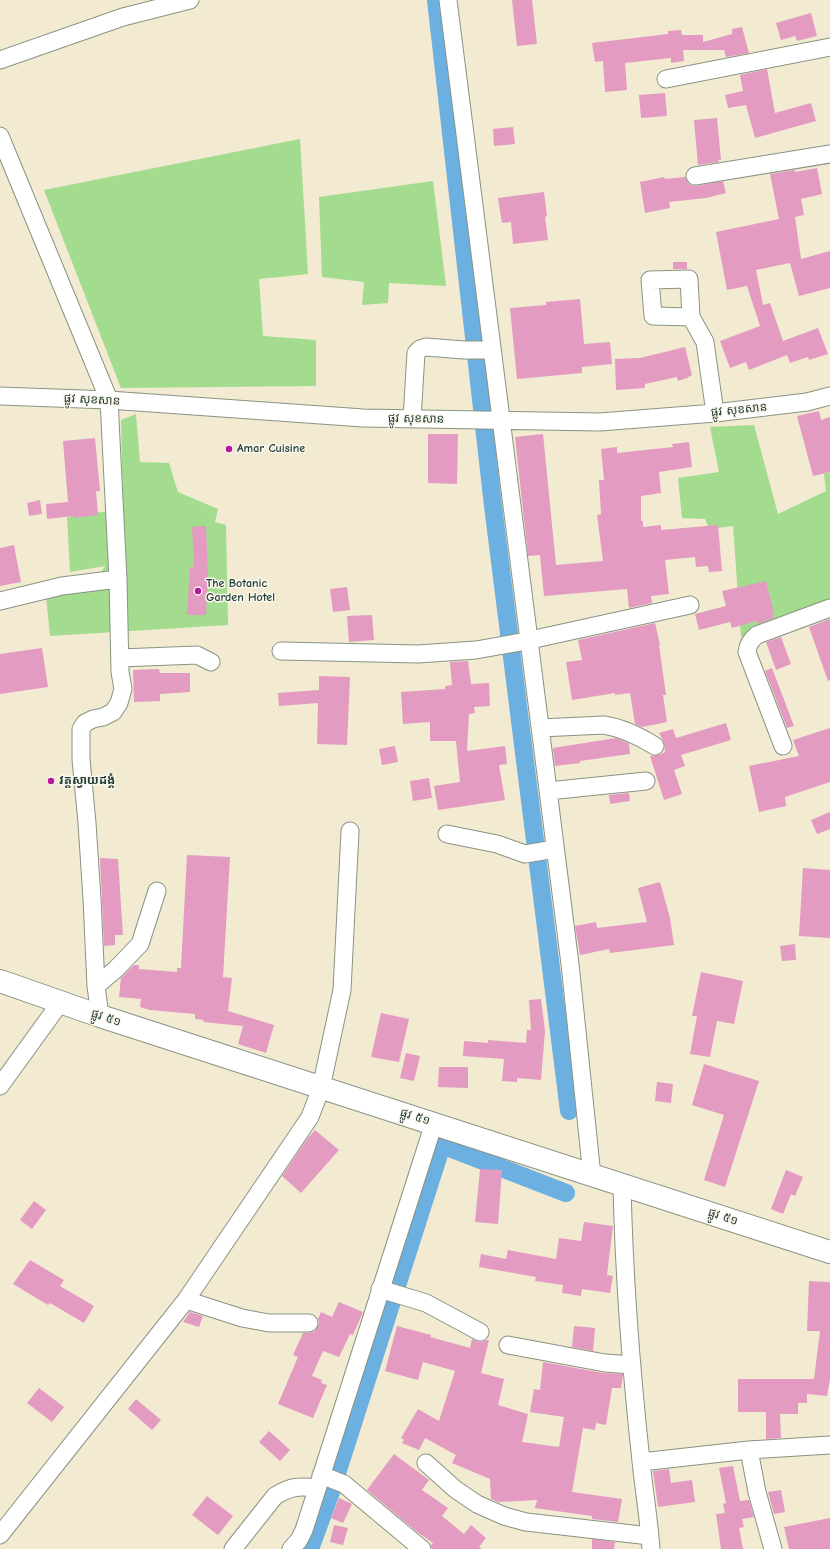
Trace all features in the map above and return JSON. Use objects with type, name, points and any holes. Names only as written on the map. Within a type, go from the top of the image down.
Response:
[{"type":"main road","name":"ផ្លូវ ៥១","points":[[0,981],[60,1003],[830,1252]]},
{"type":"street","points":[[0,60],[123,17],[190,0]]},
{"type":"street","points":[[448,0],[488,350],[525,640],[540,728],[548,790],[543,851],[570,972],[592,1176]]},
{"type":"street","points":[[666,79],[830,47]]},
{"type":"street","points":[[0,136],[109,400],[118,578],[120,672],[123,689],[119,704],[113,712],[85,723],[80,729],[92,899],[96,986],[100,1016]]},
{"type":"street","points":[[695,176],[830,154]]},
{"type":"street","points":[[691,317],[705,342],[715,413]]},
{"type":"street","points":[[412,419],[416,353],[420,349],[426,347],[488,350]]},
{"type":"street","name":"ផ្លូវ សុខសាន","points":[[0,396],[109,400],[363,418],[600,422],[715,413],[807,402],[830,396]]},
{"type":"street","points":[[0,601],[62,586],[118,578]]},
{"type":"street","points":[[281,651],[418,654],[476,650],[502,646],[690,605]]},
{"type":"street","points":[[783,746],[747,652],[748,645],[752,639],[758,635],[830,608]]},
{"type":"street","points":[[120,658],[197,655],[211,662]]},
{"type":"street","points":[[540,728],[604,725],[614,726],[632,733],[655,746]]},
{"type":"street","points":[[548,790],[646,781]]},
{"type":"street","points":[[0,1535],[186,1300],[310,1117],[321,1088],[342,990],[350,831]]},
{"type":"street","points":[[447,834],[497,844],[525,854],[543,851]]},
{"type":"street","points":[[96,986],[120,965],[140,944],[157,891]]},
{"type":"street","points":[[0,1086],[60,1003]]},
{"type":"street","points":[[291,1549],[304,1530],[328,1481],[390,1292],[434,1123]]},
{"type":"street","points":[[426,1463],[455,1489],[477,1504],[504,1516],[526,1522],[651,1543],[641,1462],[632,1365],[623,1230],[622,1185]]},
{"type":"street","points":[[390,1292],[426,1302],[480,1332]]},
{"type":"street","points":[[186,1300],[242,1318],[269,1323],[309,1324]]},
{"type":"street","points":[[508,1344],[605,1363],[632,1365]]},
{"type":"street","points":[[641,1462],[749,1450],[830,1445]]},
{"type":"street","points":[[749,1450],[757,1492],[773,1549]]},
{"type":"street","points":[[233,1549],[275,1496],[298,1486],[328,1481],[422,1549]]},
{"type":"green space","points":[[300,139],[308,274],[259,279],[263,336],[316,340],[316,386],[121,388],[44,190]]},
{"type":"green space","points":[[433,181],[446,286],[389,283],[388,303],[362,305],[364,282],[322,277],[319,197]]},
{"type":"green space","points":[[136,414],[140,462],[169,463],[178,492],[218,509],[215,522],[226,525],[228,625],[50,636],[46,595],[89,591],[105,566],[70,572],[67,517],[123,509],[121,420]]},
{"type":"green space","points":[[754,425],[778,514],[826,491],[824,474],[830,472],[830,602],[741,637],[733,526],[709,529],[705,519],[682,518],[678,478],[719,472],[710,427]]},
{"type":"building","points":[[512,0],[532,0],[537,44],[517,46]]},
{"type":"building","points":[[811,13],[817,36],[797,41],[795,36],[781,40],[776,23]]},
{"type":"building","points":[[742,27],[749,53],[726,57],[724,50],[683,50],[684,61],[671,63],[671,58],[625,63],[627,90],[605,92],[603,61],[595,62],[592,43],[668,34],[668,31],[681,30],[682,35],[703,35],[703,42],[732,34],[732,29]]},
{"type":"building","points":[[767,69],[775,113],[811,103],[816,121],[755,138],[746,105],[728,108],[725,95],[743,91],[740,75]]},
{"type":"building","points":[[665,93],[667,116],[641,118],[639,95]]},
{"type":"building","points":[[717,118],[721,160],[718,160],[719,162],[698,165],[694,120]]},
{"type":"building","points":[[513,127],[515,144],[494,146],[493,129]]},
{"type":"building","points":[[817,168],[822,194],[801,199],[804,215],[795,217],[801,259],[830,251],[830,288],[799,296],[790,263],[756,270],[763,305],[770,303],[783,341],[818,328],[828,354],[809,360],[808,357],[790,363],[787,355],[749,370],[746,362],[730,368],[720,341],[760,326],[747,286],[727,290],[716,232],[779,219],[770,174]]},
{"type":"building","points":[[664,177],[665,179],[685,177],[688,183],[696,186],[723,181],[726,193],[706,198],[669,202],[670,208],[645,213],[640,182]]},
{"type":"building","points":[[544,192],[548,240],[513,244],[511,222],[502,223],[498,198]]},
{"type":"building","points":[[673,262],[687,262],[687,269],[673,269]]},
{"type":"building","points":[[580,299],[584,344],[610,342],[612,364],[582,367],[582,373],[517,379],[510,308],[546,305],[546,302]]},
{"type":"building","points":[[685,347],[692,375],[678,381],[677,377],[645,384],[645,388],[616,390],[615,359],[640,358]]},
{"type":"building","points":[[819,411],[821,420],[830,417],[830,472],[813,476],[797,416]]},
{"type":"building","points":[[428,434],[458,434],[457,484],[428,483]]},
{"type":"building","points":[[543,434],[556,565],[603,561],[597,515],[601,514],[599,480],[604,480],[601,449],[617,447],[617,453],[673,447],[672,444],[689,442],[692,467],[659,472],[661,493],[641,496],[641,521],[643,521],[643,527],[661,525],[661,530],[718,525],[722,571],[709,572],[708,566],[696,567],[695,557],[665,560],[669,594],[651,596],[652,603],[629,608],[627,589],[544,596],[540,555],[528,556],[515,437]]},
{"type":"building","points":[[95,438],[100,491],[96,491],[98,515],[47,519],[46,504],[68,502],[63,441]]},
{"type":"building","points":[[40,500],[42,514],[29,516],[27,503]]},
{"type":"building","name":"The Botanic Garden Hotel","points":[[206,526],[208,574],[206,615],[187,615],[190,567],[194,567],[192,527]]},
{"type":"building","points":[[14,545],[21,582],[0,586],[0,548]]},
{"type":"building","points":[[766,581],[774,618],[758,624],[757,621],[732,628],[730,622],[699,630],[695,614],[726,606],[722,591]]},
{"type":"building","points":[[347,587],[350,610],[333,612],[330,589]]},
{"type":"building","points":[[372,615],[374,640],[349,642],[347,616]]},
{"type":"building","points":[[830,619],[830,680],[828,681],[809,627]]},
{"type":"building","points":[[655,623],[660,645],[666,695],[663,695],[667,722],[642,727],[635,724],[630,693],[615,695],[615,693],[572,700],[566,662],[582,660],[578,640]]},
{"type":"building","points":[[781,637],[791,664],[776,670],[766,642]]},
{"type":"building","points":[[42,648],[48,687],[0,694],[0,654]]},
{"type":"building","points":[[468,661],[471,684],[489,683],[490,706],[474,707],[475,713],[469,714],[467,751],[505,746],[507,764],[499,765],[505,800],[438,810],[434,786],[460,782],[456,741],[430,741],[430,722],[403,724],[401,692],[445,689],[445,686],[452,685],[450,662]]},
{"type":"building","points":[[772,668],[794,726],[787,728],[765,671]]},
{"type":"building","points":[[159,669],[160,673],[190,673],[190,692],[160,694],[160,701],[134,702],[133,670]]},
{"type":"building","points":[[319,676],[350,677],[347,745],[317,744],[318,703],[279,706],[278,693],[319,690]]},
{"type":"building","points":[[726,723],[731,740],[681,755],[685,766],[674,770],[682,794],[664,800],[650,756],[659,755],[665,752],[664,742],[659,733],[673,729],[676,738]]},
{"type":"building","points":[[830,728],[830,782],[785,797],[786,806],[759,812],[749,766],[799,756],[793,740]]},
{"type":"building","points":[[616,738],[629,743],[630,754],[555,766],[553,748]]},
{"type":"building","points":[[395,746],[398,762],[382,765],[379,749]]},
{"type":"building","points":[[429,778],[432,798],[413,801],[410,781]]},
{"type":"building","points":[[629,793],[630,801],[610,804],[609,795]]},
{"type":"building","points":[[830,812],[830,829],[817,834],[811,820]]},
{"type":"building","points":[[187,855],[230,857],[223,977],[232,978],[228,1011],[274,1025],[266,1053],[238,1044],[243,1026],[203,1022],[204,1020],[195,1019],[195,1014],[150,1010],[140,1007],[141,999],[119,997],[121,978],[134,965],[139,965],[139,969],[177,972],[177,968],[181,968]]},
{"type":"building","points":[[100,858],[118,859],[123,935],[115,935],[115,945],[104,946]]},
{"type":"building","points":[[803,868],[830,870],[830,938],[799,936]]},
{"type":"building","points":[[660,882],[670,918],[674,945],[610,953],[609,949],[580,955],[575,926],[596,922],[597,928],[647,922],[638,888]]},
{"type":"building","points":[[795,944],[796,960],[782,961],[780,946]]},
{"type":"building","points":[[701,972],[743,981],[734,1024],[717,1021],[710,1057],[690,1054],[697,1016],[692,1016]]},
{"type":"building","points":[[541,999],[545,1031],[541,1080],[517,1078],[517,1082],[502,1081],[504,1059],[463,1056],[464,1041],[488,1043],[488,1040],[526,1043],[527,1030],[531,1030],[529,1000]]},
{"type":"building","points":[[381,1013],[409,1019],[399,1062],[371,1057]]},
{"type":"building","points":[[406,1053],[420,1056],[414,1081],[400,1078]]},
{"type":"building","points":[[704,1064],[759,1081],[725,1187],[704,1180],[724,1115],[692,1105]]},
{"type":"building","points":[[439,1067],[468,1067],[468,1088],[438,1087]]},
{"type":"building","points":[[657,1082],[673,1084],[671,1103],[655,1101]]},
{"type":"building","points":[[315,1130],[339,1150],[301,1193],[282,1176],[307,1139]]},
{"type":"building","points":[[480,1169],[502,1170],[498,1224],[475,1222]]},
{"type":"building","points":[[786,1170],[803,1177],[795,1196],[791,1194],[783,1214],[771,1209]]},
{"type":"building","points":[[34,1201],[46,1210],[32,1229],[20,1220]]},
{"type":"building","points":[[584,1222],[613,1226],[607,1275],[613,1276],[610,1293],[582,1289],[581,1296],[562,1293],[563,1285],[535,1281],[536,1277],[479,1267],[481,1254],[506,1259],[508,1250],[556,1259],[559,1238],[581,1241]]},
{"type":"building","points":[[30,1260],[64,1280],[60,1286],[94,1306],[84,1323],[50,1303],[48,1305],[13,1284]]},
{"type":"building","points":[[809,1281],[830,1282],[830,1379],[827,1396],[807,1394],[807,1403],[798,1403],[798,1414],[780,1414],[781,1438],[766,1439],[766,1412],[738,1412],[738,1379],[814,1379],[820,1331],[807,1331]]},
{"type":"building","points":[[339,1302],[363,1312],[353,1335],[350,1334],[339,1357],[323,1351],[312,1376],[322,1380],[321,1383],[327,1385],[313,1418],[278,1404],[298,1357],[293,1355],[303,1333],[314,1332],[319,1323],[318,1319],[321,1312],[332,1317]]},
{"type":"building","points":[[190,1312],[203,1316],[199,1327],[183,1322]]},
{"type":"building","points":[[397,1326],[470,1348],[472,1339],[480,1342],[489,1340],[481,1373],[504,1379],[498,1405],[528,1414],[522,1442],[559,1447],[564,1417],[530,1412],[534,1389],[540,1390],[543,1362],[603,1373],[623,1374],[621,1388],[612,1388],[606,1425],[596,1423],[595,1430],[583,1428],[572,1492],[622,1499],[618,1522],[592,1519],[592,1516],[535,1508],[537,1500],[498,1502],[491,1499],[490,1479],[452,1463],[456,1455],[425,1438],[419,1450],[402,1443],[404,1440],[401,1438],[418,1409],[439,1421],[455,1371],[423,1362],[418,1380],[385,1371]]},
{"type":"building","points":[[574,1326],[595,1328],[593,1351],[572,1347]]},
{"type":"building","points":[[39,1388],[64,1407],[52,1422],[27,1403]]},
{"type":"building","points":[[136,1399],[161,1420],[152,1430],[128,1409]]},
{"type":"building","points":[[269,1431],[290,1450],[280,1461],[259,1442]]},
{"type":"building","points":[[394,1454],[429,1480],[422,1490],[448,1508],[442,1516],[464,1534],[471,1525],[486,1538],[479,1547],[482,1549],[432,1549],[431,1545],[433,1543],[416,1531],[367,1490]]},
{"type":"building","points":[[733,1466],[740,1501],[749,1500],[754,1517],[742,1519],[744,1527],[739,1528],[743,1549],[721,1549],[716,1514],[725,1513],[723,1504],[726,1503],[719,1468]]},
{"type":"building","points":[[669,1469],[671,1483],[692,1480],[695,1502],[658,1507],[653,1471]]},
{"type":"building","points":[[781,1490],[785,1512],[774,1514],[768,1492]]},
{"type":"building","points":[[207,1496],[233,1516],[218,1535],[192,1515]]},
{"type":"building","points":[[339,1498],[352,1504],[343,1523],[331,1518]]},
{"type":"building","points":[[830,1518],[830,1549],[789,1549],[784,1527]]},
{"type":"building","points":[[334,1525],[348,1528],[343,1545],[330,1542]]},
{"type":"building","points":[[592,1539],[615,1542],[614,1549],[592,1549]]},
{"type":"waterway","points":[[436,0],[493,506],[569,1111]]},
{"type":"waterway","points":[[310,1549],[331,1492],[442,1145],[566,1193]]},
{"type":"place","name":"Amar Cuisine","points":[[229,449]]},
{"type":"place","name":"The Botanic Garden Hotel","points":[[198,591]]},
{"type":"place","name":"វត្តស្វាយដង្គំ","points":[[51,781]]}]
